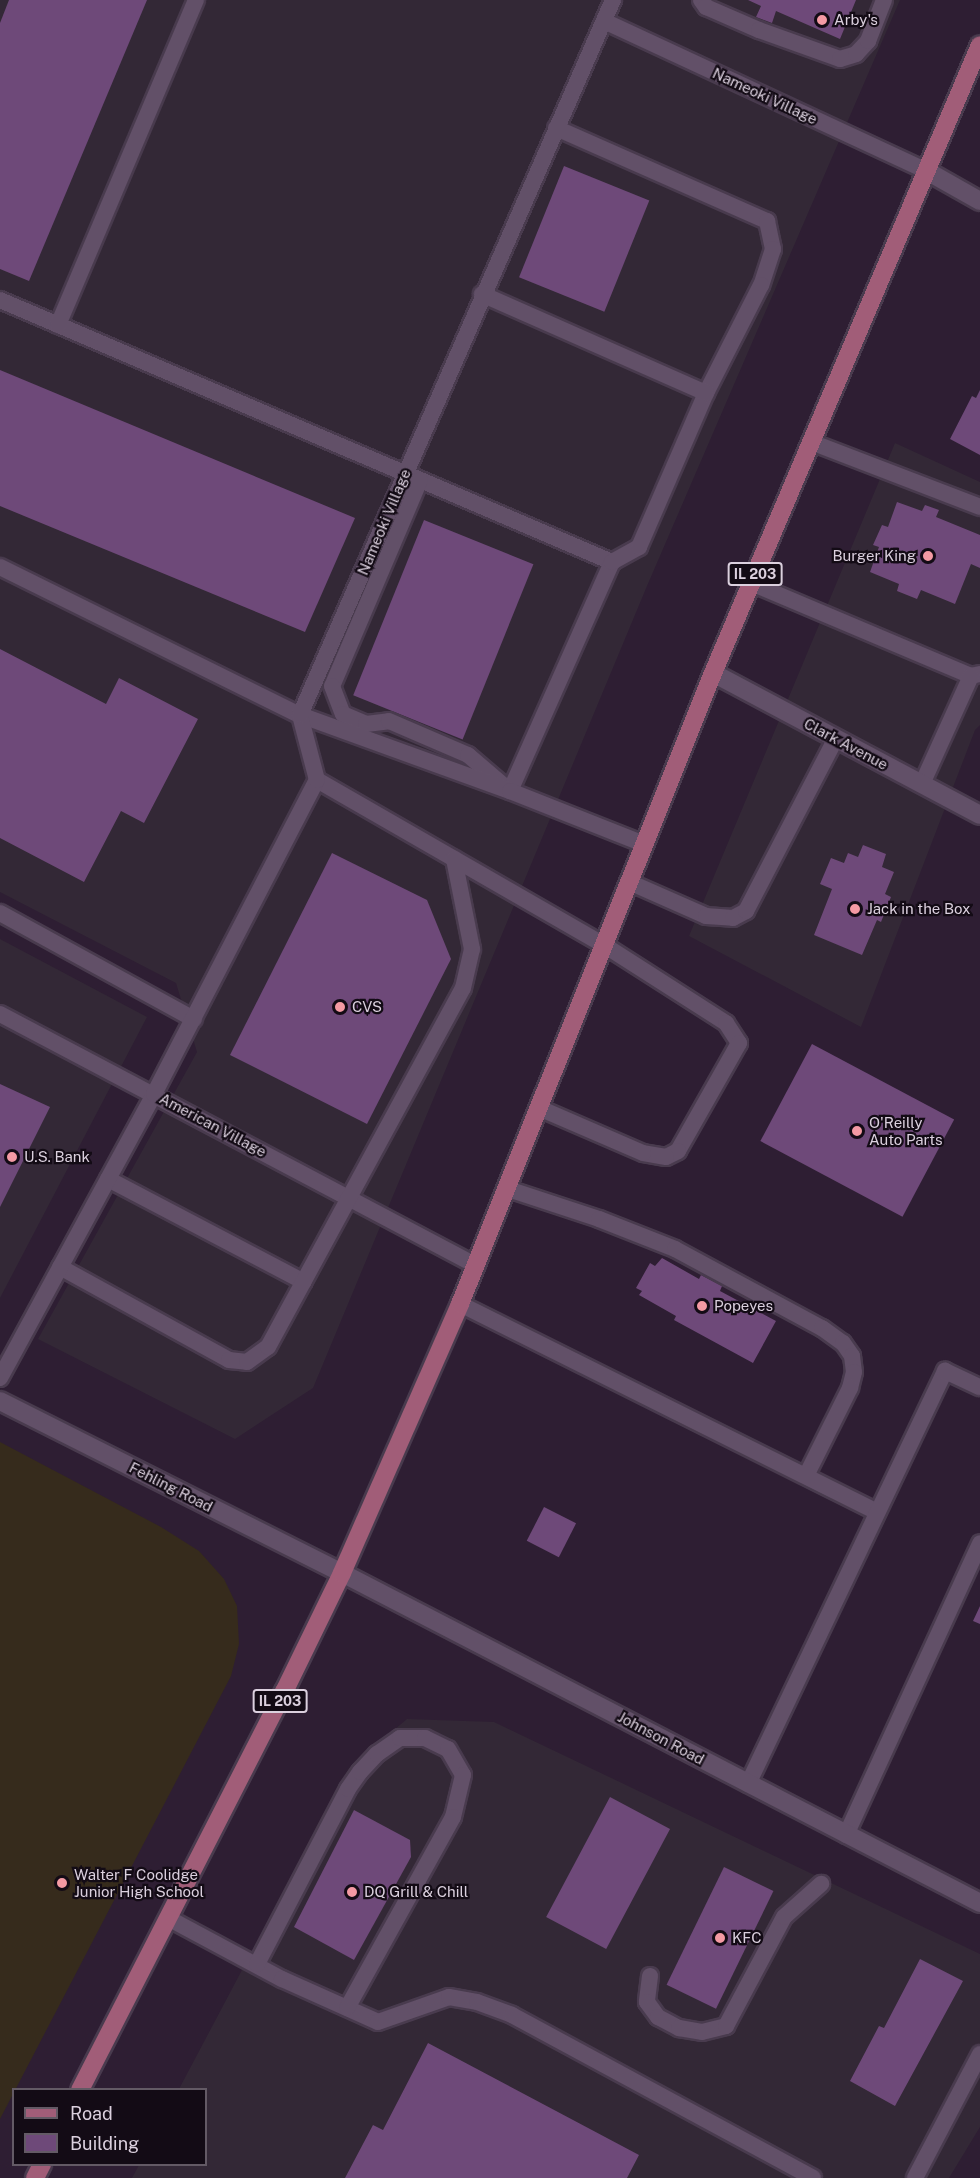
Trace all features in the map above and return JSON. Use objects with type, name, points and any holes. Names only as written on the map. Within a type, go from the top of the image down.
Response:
[{"type":"main road","name":"IL 203","points":[[81,2088],[342,1573],[477,1266],[713,673],[980,45]]},
{"type":"street","points":[[927,171],[980,201]]},
{"type":"street","name":"Clark Avenue","points":[[713,673],[980,815]]},
{"type":"street","name":"Fehling Road","points":[[0,1401],[342,1573]]},
{"type":"street","name":"Johnson Road","points":[[342,1573],[980,1903]]},
{"type":"lane","points":[[58,325],[196,0]]},
{"type":"lane","name":"Nameoki Village","points":[[300,715],[412,476],[482,294],[613,0]]},
{"type":"lane","points":[[701,0],[706,7],[759,30],[840,59],[856,54],[868,41],[884,0]]},
{"type":"lane","name":"Nameoki Village","points":[[604,21],[927,171]]},
{"type":"lane","points":[[510,791],[612,561],[639,547],[706,393],[760,285],[772,249],[767,221],[556,128]]},
{"type":"lane","points":[[482,294],[706,393]]},
{"type":"lane","points":[[0,300],[612,561]]},
{"type":"lane","points":[[811,442],[980,507]]},
{"type":"lane","points":[[412,476],[332,686],[343,714],[366,724],[389,721],[468,755],[510,791]]},
{"type":"lane","points":[[0,567],[300,715],[510,791],[644,844]]},
{"type":"lane","points":[[751,583],[976,675],[922,784]]},
{"type":"lane","points":[[0,913],[194,1019],[317,780],[300,715]]},
{"type":"lane","points":[[628,882],[706,916],[733,918],[746,911],[836,738]]},
{"type":"lane","points":[[317,780],[604,945],[726,1023],[739,1043],[678,1151],[666,1156],[643,1153],[539,1108]]},
{"type":"lane","points":[[60,1267],[229,1360],[247,1362],[268,1347],[351,1198],[463,988],[472,949],[454,859]]},
{"type":"lane","points":[[0,1014],[154,1094],[0,1378]]},
{"type":"lane","name":"American Village","points":[[194,1019],[154,1094],[477,1266]]},
{"type":"lane","points":[[108,1179],[304,1282]]},
{"type":"lane","points":[[508,1189],[588,1215],[675,1249],[822,1328],[843,1342],[852,1356],[854,1372],[850,1388],[806,1476]]},
{"type":"lane","points":[[460,1304],[877,1512]]},
{"type":"lane","points":[[748,1784],[945,1371],[980,1387]]},
{"type":"lane","points":[[846,1835],[980,1543]]},
{"type":"lane","points":[[257,1964],[348,1789],[360,1772],[377,1754],[400,1738],[425,1738],[448,1749],[463,1775],[453,1817],[346,2008]]},
{"type":"lane","points":[[650,1976],[647,2002],[658,2017],[679,2028],[702,2032],[726,2026],[784,1917],[821,1884]]},
{"type":"lane","points":[[168,1918],[282,1979],[378,2022],[448,1997],[477,2002],[512,2015],[813,2178]]},
{"type":"lane","points":[[915,2178],[980,2054]]},
{"type":"shaded area","points":[[0,0],[900,0],[647,586],[313,1388],[235,1439],[38,1339],[197,1052],[176,983],[0,892]]},
{"type":"shaded area","points":[[895,443],[980,482],[980,725],[975,730],[861,1027],[689,936]]},
{"type":"shaded area","points":[[0,939],[147,1017],[0,1298]]},
{"type":"shaded area","name":"Walter F Coolidge Junior High School","points":[[0,1442],[161,1527],[199,1551],[224,1579],[237,1606],[239,1644],[231,1676],[16,2088],[12,2088],[12,2096],[0,2119]]},
{"type":"shaded area","points":[[407,1719],[494,1722],[980,1954],[980,2127],[949,2178],[132,2178],[138,2166],[207,2166],[207,2088],[180,2088],[349,1768]]},
{"type":"building","points":[[9,0],[147,0],[29,281],[0,269],[0,23]]},
{"type":"building","name":"Arby's","points":[[748,0],[856,0],[840,39],[776,11],[772,23],[756,17],[761,6]]},
{"type":"building","points":[[564,166],[649,200],[604,312],[519,277]]},
{"type":"building","points":[[0,370],[355,518],[305,632],[0,506]]},
{"type":"building","points":[[980,390],[980,455],[950,439],[972,396],[976,398]]},
{"type":"building","name":"Burger King","points":[[897,502],[922,511],[925,505],[939,510],[936,517],[980,535],[980,568],[971,564],[955,604],[921,590],[917,599],[897,591],[899,584],[870,572],[879,547],[873,545],[882,525],[888,527]]},
{"type":"building","points":[[424,520],[533,564],[463,739],[353,695]]},
{"type":"building","points":[[0,649],[106,704],[119,678],[198,719],[144,823],[121,811],[84,882],[0,838]]},
{"type":"building","name":"Jack in the Box","points":[[863,845],[886,854],[882,867],[894,872],[885,894],[891,897],[881,922],[877,920],[862,955],[814,935],[832,889],[820,884],[831,858],[844,863],[848,853],[858,857]]},
{"type":"building","name":"CVS","points":[[332,853],[427,900],[451,959],[367,1124],[230,1055]]},
{"type":"building","name":"O'Reilly Auto Parts","points":[[812,1044],[954,1120],[903,1217],[760,1141]]},
{"type":"building","name":"U.S. Bank","points":[[0,1084],[50,1107],[0,1207]]},
{"type":"building","name":"Popeyes","points":[[662,1258],[699,1279],[701,1275],[722,1286],[720,1291],[776,1321],[753,1363],[674,1320],[676,1316],[639,1295],[642,1291],[636,1288],[650,1263],[655,1266]]},
{"type":"building","points":[[544,1507],[576,1523],[559,1557],[527,1541]]},
{"type":"building","points":[[980,1606],[980,1624],[973,1621]]},
{"type":"building","points":[[610,1797],[670,1829],[606,1949],[546,1917]]},
{"type":"building","name":"DQ Grill & Chill","points":[[354,1810],[410,1840],[411,1857],[354,1960],[294,1927]]},
{"type":"building","name":"KFC","points":[[724,1867],[773,1891],[716,2009],[667,1985]]},
{"type":"building","points":[[920,1959],[963,1981],[895,2106],[850,2081],[879,2026],[884,2028]]},
{"type":"building","points":[[428,2043],[639,2155],[627,2178],[345,2178],[373,2125],[383,2130]]},
{"type":"place","name":"Arby's","points":[[822,20]]},
{"type":"place","name":"Burger King","points":[[928,556]]},
{"type":"place","name":"Jack in the Box","points":[[855,909]]},
{"type":"place","name":"CVS","points":[[340,1007]]},
{"type":"place","name":"O'Reilly Auto Parts","points":[[857,1131]]},
{"type":"place","name":"U.S. Bank","points":[[12,1157]]},
{"type":"place","name":"Popeyes","points":[[702,1306]]},
{"type":"place","name":"Walter F Coolidge Junior High School","points":[[62,1883]]},
{"type":"place","name":"DQ Grill & Chill","points":[[352,1892]]},
{"type":"place","name":"KFC","points":[[720,1938]]}]
